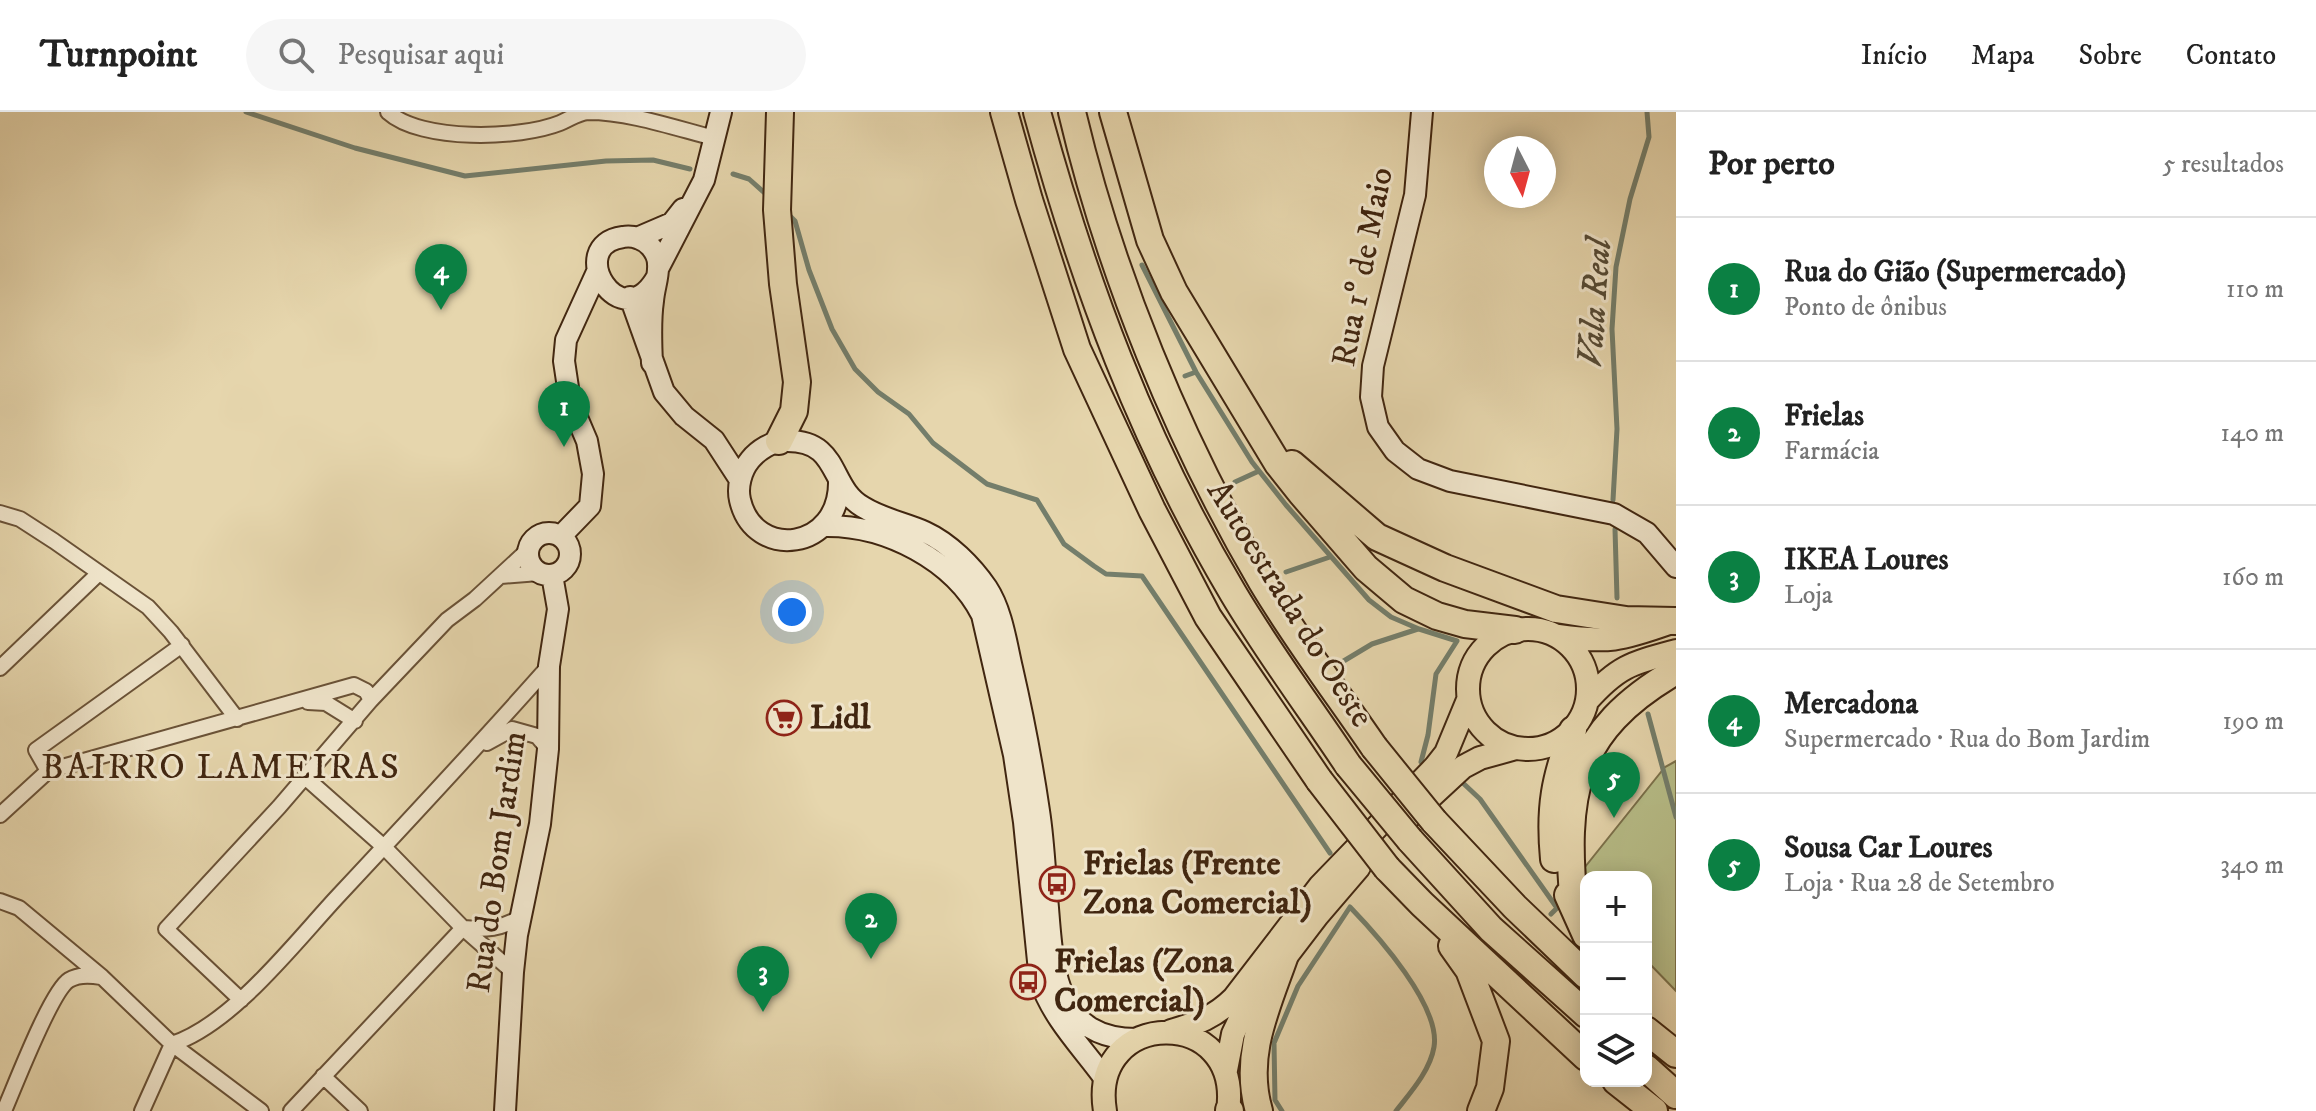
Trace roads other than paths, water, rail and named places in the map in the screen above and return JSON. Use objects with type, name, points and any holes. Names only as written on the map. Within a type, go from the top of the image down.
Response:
[{"type":"highway","points":[[768,446],[794,411],[797,382],[783,284],[777,210],[780,112]]},
{"type":"highway","points":[[1006,112],[1029,200],[1077,349],[1152,510],[1208,617],[1319,780],[1387,868],[1580,1051]]},
{"type":"highway","name":"Autoestrada do Oeste","points":[[1037,112],[1092,295],[1131,396],[1180,497],[1234,595],[1348,765],[1410,840],[1491,929],[1580,1009]]},
{"type":"highway","name":"Autoestrada do Oeste","points":[[1072,112],[1089,184],[1123,285],[1211,486],[1263,583],[1374,747],[1434,821],[1515,907],[1580,969]]},
{"type":"highway","points":[[1113,112],[1150,240],[1174,292],[1278,464],[1366,568],[1404,600],[1437,616],[1465,624],[1515,630]]},
{"type":"highway","points":[[1265,440],[1377,537],[1445,568],[1556,609],[1626,620],[1675,621]]},
{"type":"highway","points":[[1574,908],[1569,844],[1572,806],[1580,775],[1593,745],[1610,721],[1643,691],[1676,671]]},
{"type":"highway","points":[[1573,730],[1557,775],[1552,804],[1555,868],[1580,922]]},
{"type":"highway","points":[[1422,904],[1469,970],[1496,1041],[1490,1088],[1481,1111]]},
{"type":"highway","points":[[1259,1111],[1253,1089],[1252,1066],[1256,1037],[1284,958]]},
{"type":"highway","points":[[1652,1035],[1676,1054]]},
{"type":"highway","points":[[1652,1073],[1676,1095]]},
{"type":"highway","points":[[1624,1087],[1654,1111]]},
{"type":"main road","points":[[1557,636],[1572,647],[1583,663],[1588,682],[1582,716],[1573,730],[1557,742],[1537,749],[1516,748],[1499,742],[1485,732],[1474,717],[1468,700],[1468,682],[1473,664],[1483,648],[1497,637],[1529,628],[1557,636],[1603,641],[1625,639],[1675,621]]},
{"type":"main road","points":[[1587,701],[1604,681],[1632,663],[1676,651]]},
{"type":"main road","points":[[1105,1111],[1105,1079],[1111,1063],[1122,1049],[1153,1032],[1171,1031],[1199,1023],[1234,998],[1320,886],[1441,760],[1468,700]]},
{"type":"main road","points":[[1229,1111],[1230,1090],[1226,1070],[1233,1034],[1243,1013],[1284,958],[1360,865],[1451,776],[1480,758],[1516,748]]},
{"type":"main road","points":[[1171,1031],[1204,1043],[1226,1070]]},
{"type":"street","points":[[388,112],[404,123],[416,126],[447,133],[485,136],[561,123],[583,113],[611,113],[714,138]]},
{"type":"street","points":[[577,318],[623,296],[645,293],[704,180],[721,112]]},
{"type":"street","name":"Rua 1º de Maio","points":[[1422,112],[1415,195],[1373,366],[1371,397],[1378,427],[1395,451],[1418,469],[1466,485],[1614,514],[1647,533],[1676,567]]},
{"type":"street","points":[[637,238],[672,223],[704,180]]},
{"type":"street","points":[[652,363],[652,301],[658,272],[653,249],[637,238],[627,236],[608,243],[597,261],[600,282],[623,296],[664,392],[684,416],[714,440],[740,480]]},
{"type":"street","points":[[561,536],[590,506],[593,474],[587,441],[570,401],[564,361],[566,340],[597,272]]},
{"type":"street","points":[[714,440],[768,446],[799,440],[817,448],[832,462],[839,480],[860,506],[927,533],[955,552],[989,591],[1005,636],[1030,756],[1041,825],[1055,975],[1069,1007],[1088,1028],[1118,1039],[1137,1039]]},
{"type":"street","points":[[768,446],[746,464],[740,480],[744,512],[762,532],[777,539],[794,540],[810,536],[825,526],[837,505],[839,480]]},
{"type":"street","points":[[0,513],[20,519],[148,607],[182,645],[237,719]]},
{"type":"street","points":[[825,526],[861,528],[936,561],[972,595],[982,615],[1014,755],[1040,981],[1048,1003],[1065,1029],[1105,1079]]},
{"type":"street","points":[[241,1000],[166,929],[371,700],[447,620],[501,576],[541,534],[548,532],[561,536],[570,547],[569,562],[565,568],[546,574],[501,576]]},
{"type":"street","name":"Rua do Bom Jardim","points":[[505,1111],[513,972],[540,824],[548,749],[549,666],[558,609],[546,574],[530,563],[528,550]]},
{"type":"street","points":[[0,668],[98,574]]},
{"type":"street","points":[[48,771],[36,750],[182,645]]},
{"type":"street","points":[[142,1111],[172,1044],[192,1037],[241,1000],[549,666]]},
{"type":"street","points":[[3,807],[48,771],[354,685],[366,691],[371,700]]},
{"type":"street","points":[[298,702],[326,703],[355,721]]},
{"type":"street","points":[[470,755],[499,734],[512,729],[537,736],[548,749]]},
{"type":"street","points":[[305,777],[384,847],[463,928],[513,972]]},
{"type":"street","points":[[0,901],[19,908],[102,977],[172,1044],[261,1111]]},
{"type":"street","points":[[463,928],[487,930],[504,927],[521,917]]},
{"type":"street","points":[[291,1111],[463,928]]},
{"type":"street","points":[[4,1111],[55,998],[68,980],[85,975],[102,977]]},
{"type":"street","points":[[323,1076],[360,1111]]},
{"type":"waterway","points":[[246,112],[355,148],[465,176],[606,161],[653,160],[690,169]]},
{"type":"waterway","name":"Vala Real","points":[[1613,500],[1617,429],[1612,329],[1616,267],[1630,199],[1649,137],[1647,112]]},
{"type":"waterway","points":[[733,174],[749,179],[768,196]]},
{"type":"waterway","points":[[787,213],[795,221],[809,270],[832,329],[855,369],[878,392],[909,414],[933,443],[987,484],[1037,500],[1064,544],[1094,566],[1106,574],[1142,576],[1330,853]]},
{"type":"waterway","points":[[1142,265],[1196,372],[1252,462],[1286,505],[1369,600],[1391,617],[1457,641],[1436,674],[1421,762]]},
{"type":"waterway","points":[[1185,376],[1196,372]]},
{"type":"waterway","points":[[1235,482],[1259,471]]},
{"type":"waterway","name":"Vala Real","points":[[1615,529],[1617,598]]},
{"type":"waterway","points":[[1286,572],[1330,557]]},
{"type":"waterway","points":[[1342,662],[1372,644],[1418,629]]},
{"type":"waterway","name":"Vala Real","points":[[1648,714],[1676,817]]},
{"type":"waterway","points":[[1464,784],[1480,799],[1557,908],[1551,914]]},
{"type":"waterway","points":[[1282,1111],[1275,1100],[1274,1043],[1298,986],[1350,907],[1405,972],[1418,992],[1434,1030],[1434,1047],[1428,1065],[1396,1111]]},
{"type":"place","name":"Mercadona","points":[[441,310]]},
{"type":"place","name":"Rua do Gião (Supermercado)","points":[[564,447]]},
{"type":"place","name":"Lidl","points":[[784,718]]},
{"type":"place","name":"Sousa Car Loures","points":[[1614,818]]},
{"type":"place","name":"Frielas (Frente Zona Comercial)","points":[[1057,884]]},
{"type":"place","name":"Frielas","points":[[871,959]]},
{"type":"place","name":"Frielas (Zona Comercial)","points":[[1028,982]]},
{"type":"place","name":"IKEA Loures","points":[[763,1012]]},
{"type":"district","name":"BAIRRO LAMEIRAS","points":[[221,767]]}]
